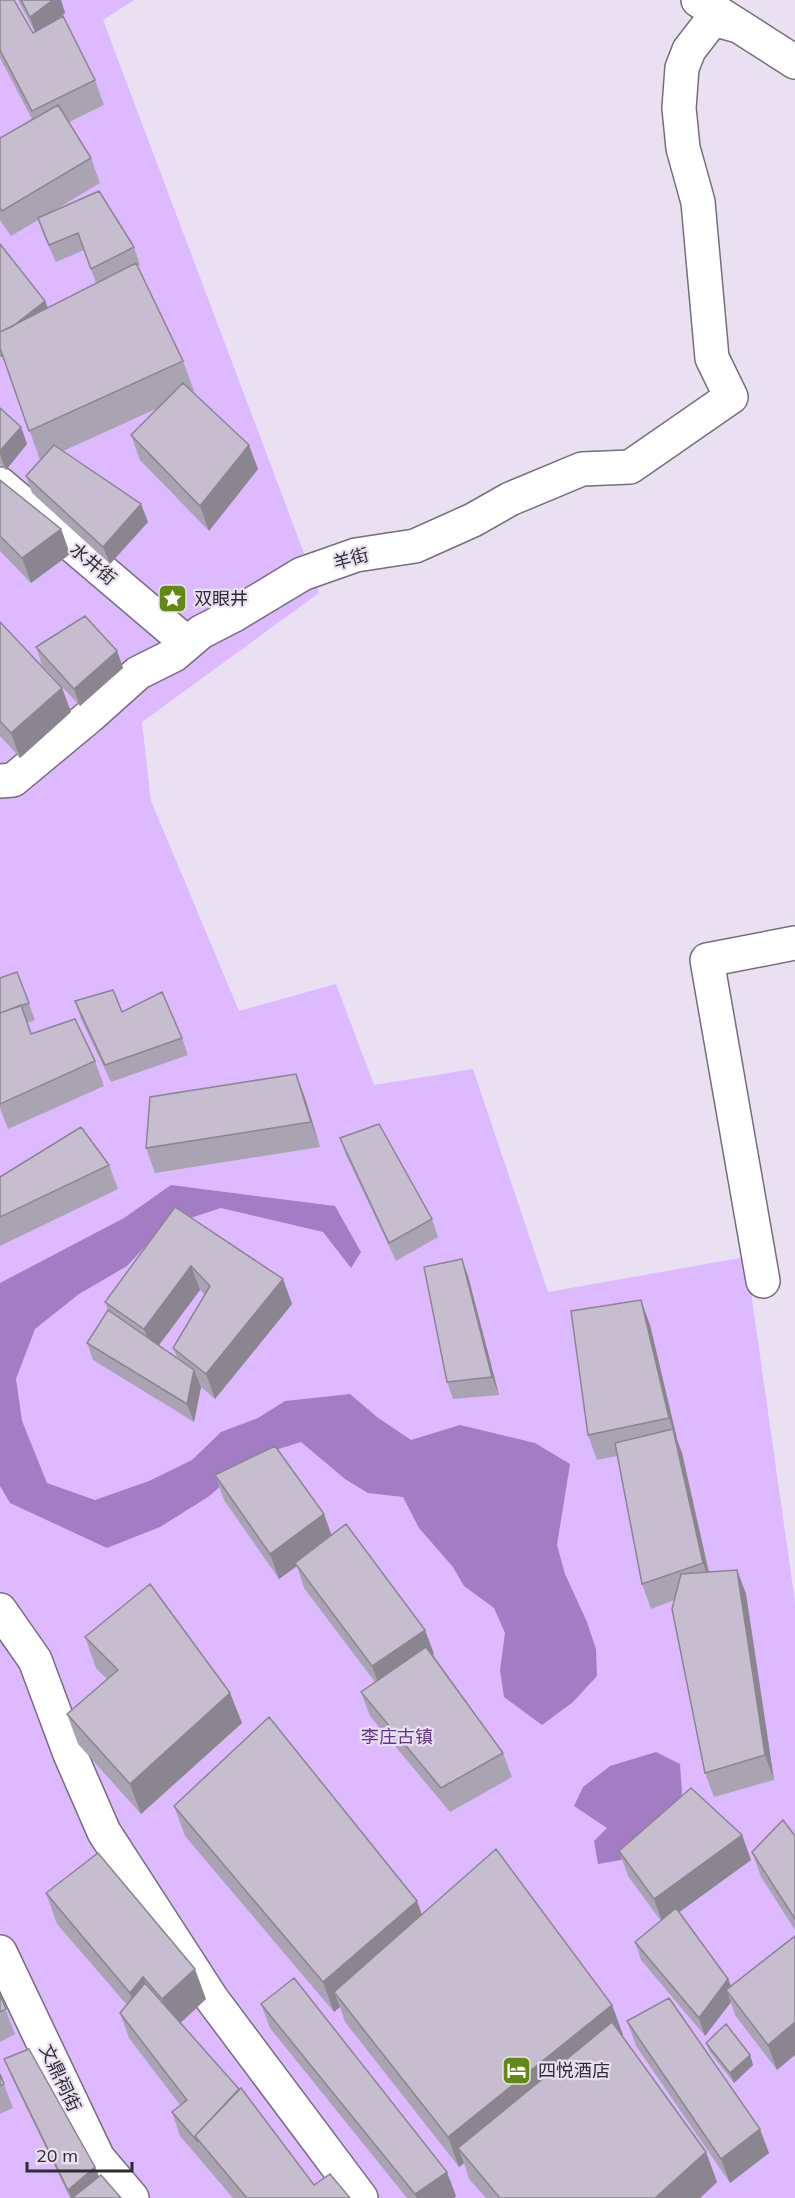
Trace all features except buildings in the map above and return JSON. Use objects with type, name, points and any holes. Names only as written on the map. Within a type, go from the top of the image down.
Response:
[{"type":"lane","points":[[698,0],[795,62]]},
{"type":"lane","name":"羊街","points":[[0,781],[13,780],[138,673],[174,655],[201,632],[259,601],[302,574],[356,555],[415,546],[473,520],[510,499],[582,469],[630,467],[731,397],[712,358],[698,202],[683,148],[679,108],[682,68],[689,50],[713,19],[734,25]]},
{"type":"lane","name":"水井街","points":[[0,484],[187,643]]},
{"type":"lane","points":[[763,1281],[706,960],[795,944]]},
{"type":"lane","points":[[0,1610],[35,1660],[70,1754],[104,1832],[212,1999],[361,2198]]},
{"type":"lane","name":"文鼎祠街","points":[[0,1952],[98,2158],[132,2198]]},
{"type":"green space","name":"李庄古镇","points":[[0,0],[134,0],[103,20],[319,593],[142,722],[151,801],[239,1011],[336,984],[374,1085],[473,1069],[548,1292],[746,1257],[795,1602],[795,2198],[0,2198]]},
{"type":"shaded area","points":[[171,1185],[335,1206],[361,1252],[351,1268],[323,1232],[221,1208],[163,1227],[127,1266],[79,1294],[35,1329],[16,1379],[22,1421],[47,1483],[95,1500],[149,1481],[192,1460],[221,1432],[258,1418],[285,1401],[350,1394],[377,1417],[411,1440],[460,1425],[535,1443],[570,1464],[557,1545],[565,1574],[587,1622],[596,1649],[597,1676],[573,1702],[542,1725],[504,1697],[500,1670],[505,1633],[494,1608],[464,1586],[453,1567],[419,1528],[403,1497],[368,1493],[345,1479],[301,1442],[256,1456],[208,1497],[160,1527],[107,1548],[10,1503],[0,1486],[0,1283],[124,1218]]},
{"type":"shaded area","points":[[656,1752],[680,1764],[682,1793],[675,1821],[649,1835],[621,1860],[598,1864],[594,1841],[607,1828],[574,1806],[583,1787],[610,1766]]},
{"type":"place","name":"双眼井","points":[[173,599]]},
{"type":"place","name":"四悦酒店","points":[[517,2071]]}]
